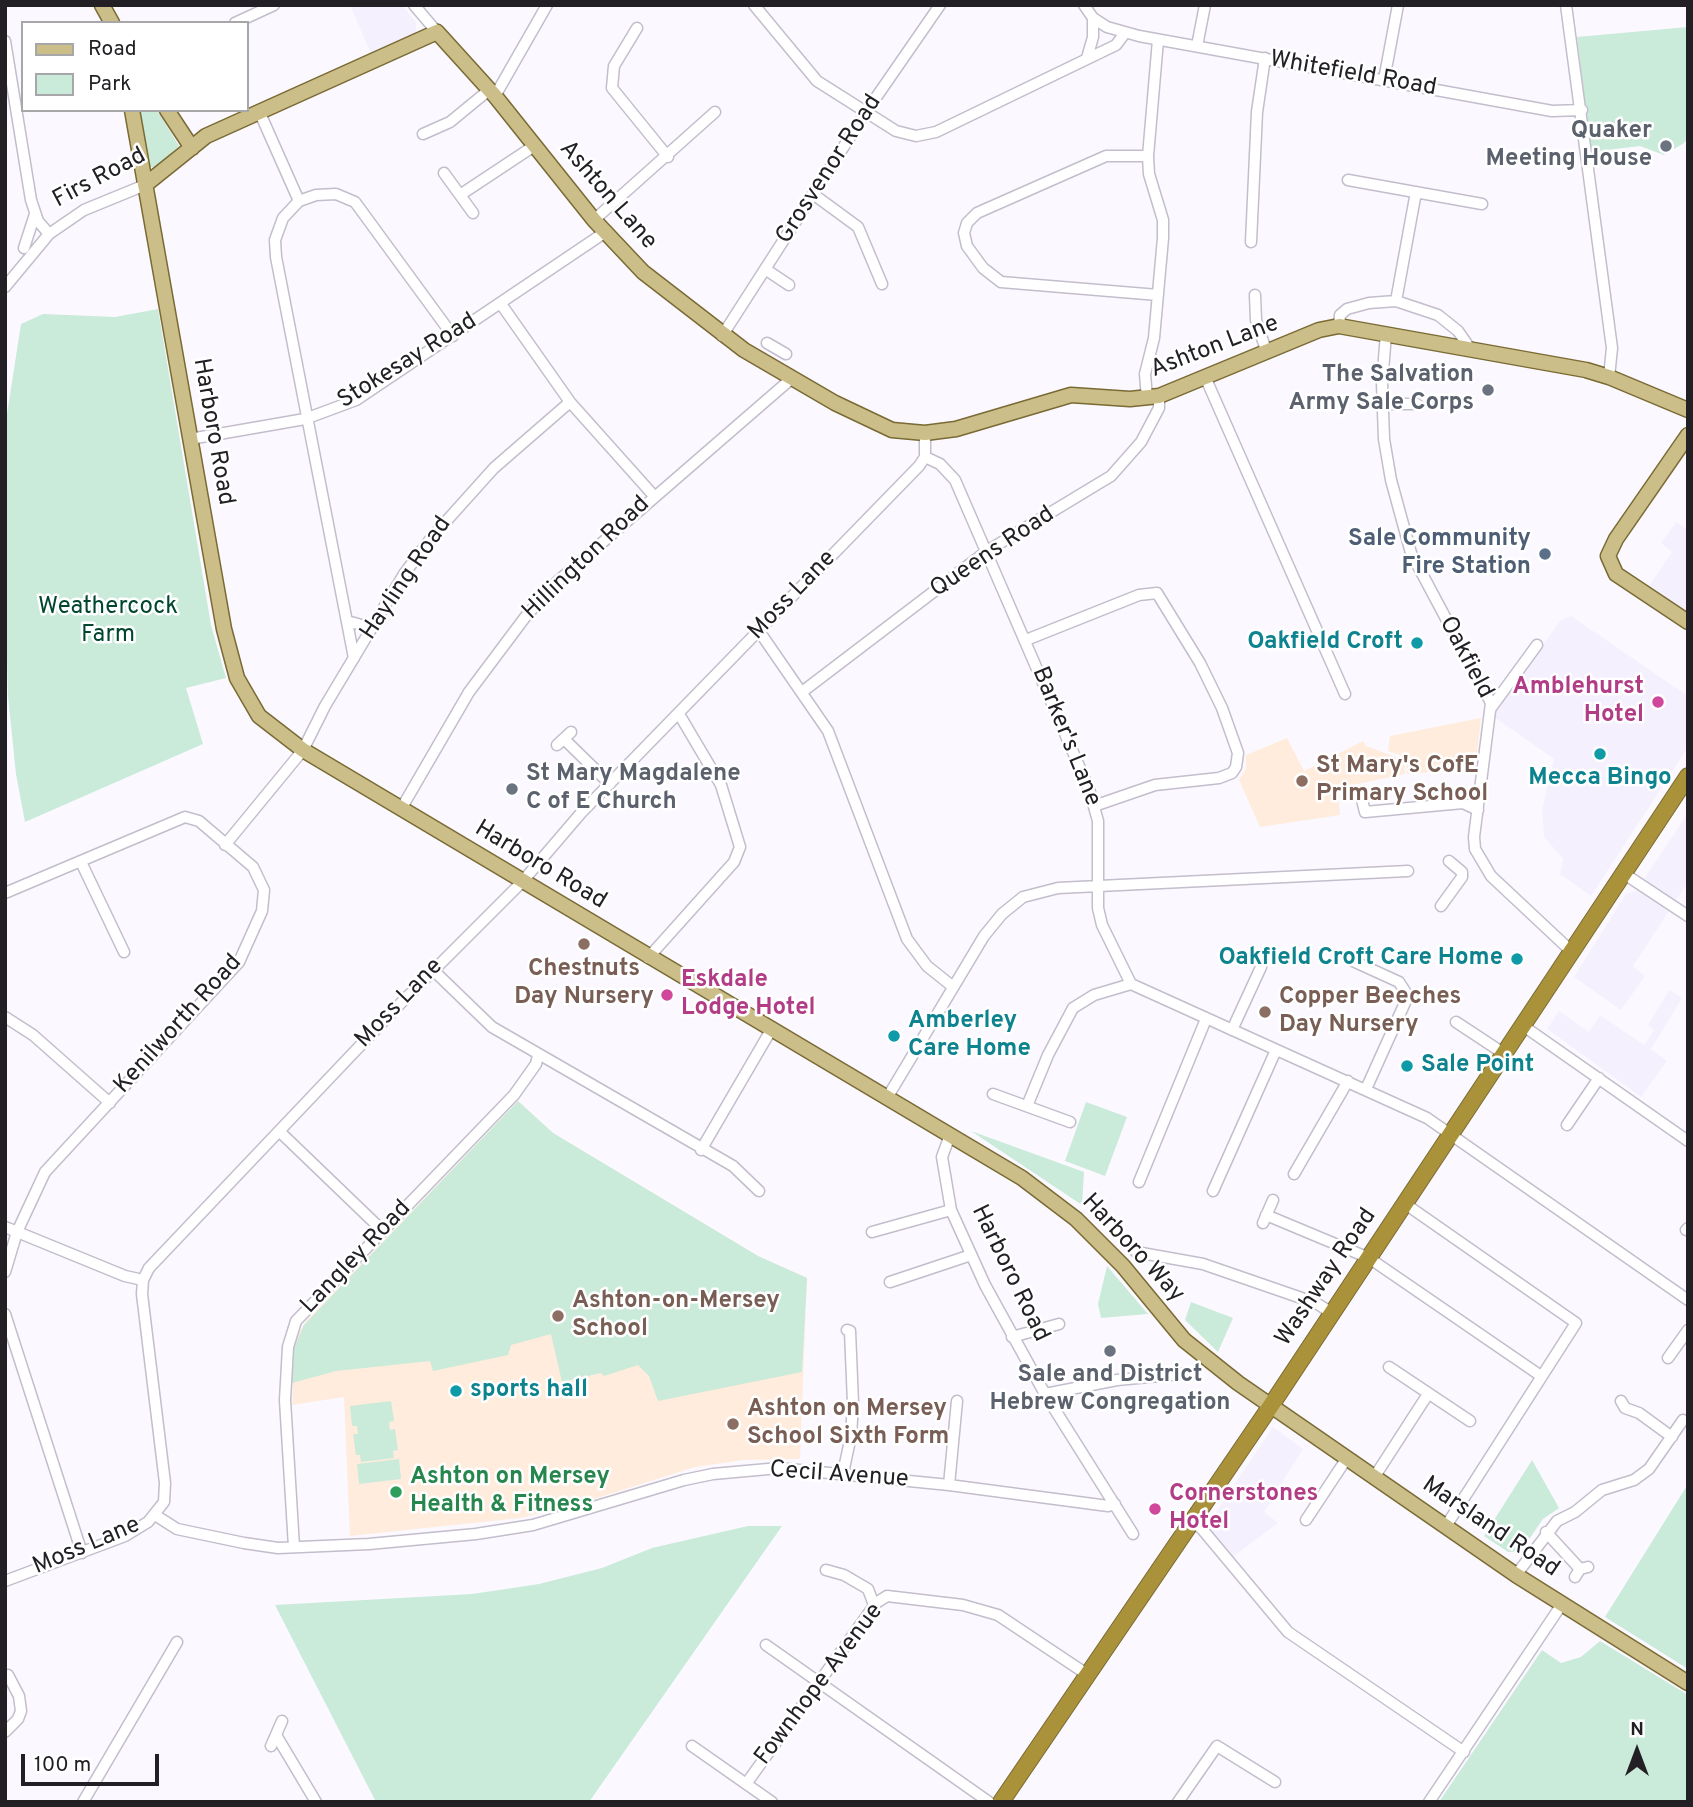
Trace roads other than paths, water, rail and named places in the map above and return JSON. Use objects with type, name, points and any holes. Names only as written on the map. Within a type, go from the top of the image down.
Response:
[{"type":"highway","name":"Washway Road","points":[[1001,1802],[1270,1406],[1688,776]]},
{"type":"main road","points":[[102,5],[111,21]]},
{"type":"main road","name":"Ashton Lane","points":[[437,32],[492,93],[604,233],[643,272],[722,336],[791,379],[875,424],[907,433],[925,433],[977,425],[1056,397],[1089,393],[1153,397],[1206,379],[1319,330],[1339,326],[1541,361],[1609,377],[1688,411]]},
{"type":"main road","name":"Firs Road","points":[[145,186],[206,136],[437,32]]},
{"type":"main road","name":"Harboro Road","points":[[132,112],[224,629],[237,678],[259,716],[303,750],[648,958],[950,1135]]},
{"type":"main road","points":[[168,112],[192,148]]},
{"type":"main road","points":[[1688,435],[1616,539],[1608,556],[1616,574],[1688,622]]},
{"type":"main road","name":"Harboro Way","points":[[950,1135],[1022,1178],[1061,1206],[1123,1266],[1184,1340],[1270,1406]]},
{"type":"main road","name":"Marsland Road","points":[[1270,1406],[1516,1575],[1688,1683]]},
{"type":"street","points":[[239,21],[274,5]]},
{"type":"street","points":[[414,5],[437,32]]},
{"type":"street","points":[[423,134],[450,122],[492,93],[547,5]]},
{"type":"street","points":[[754,5],[810,75],[896,131],[926,135],[1120,42],[1125,33]]},
{"type":"street","points":[[1084,5],[1093,18],[1093,37],[1087,58]]},
{"type":"street","points":[[1197,46],[1205,5]]},
{"type":"street","points":[[1384,80],[1398,5]]},
{"type":"street","points":[[1566,5],[1612,348],[1609,377]]},
{"type":"street","name":"Grosvenor Road","points":[[722,336],[866,112],[939,6]]},
{"type":"street","name":"Whitefield Road","points":[[1093,18],[1107,27],[1158,40],[1552,111],[1582,110]]},
{"type":"street","points":[[637,28],[614,66],[612,88],[668,157]]},
{"type":"street","name":"Queens Road","points":[[802,692],[987,551],[1111,477],[1128,460],[1156,417],[1145,374],[1154,338],[1164,226],[1149,174],[1148,156],[1158,40]]},
{"type":"street","points":[[5,41],[35,214],[48,234]]},
{"type":"street","points":[[1251,242],[1257,112],[1265,58]]},
{"type":"street","points":[[259,111],[299,201]]},
{"type":"street","points":[[594,220],[668,157],[715,112]]},
{"type":"street","points":[[460,195],[534,146]]},
{"type":"street","points":[[1148,156],[1106,156],[977,213],[967,223],[964,233],[967,246],[983,268],[1000,282],[1158,295]]},
{"type":"street","points":[[444,173],[473,213]]},
{"type":"street","points":[[1348,180],[1482,204]]},
{"type":"street","name":"Firs Road","points":[[5,286],[48,234],[84,210],[145,186]]},
{"type":"street","points":[[1396,302],[1416,192]]},
{"type":"street","points":[[354,658],[305,419],[275,248],[279,223],[299,201],[325,194],[355,202],[453,335]]},
{"type":"street","points":[[813,194],[858,226],[882,284]]},
{"type":"street","name":"Firs Road","points":[[24,248],[35,214]]},
{"type":"street","name":"Stokesay Road","points":[[190,439],[305,419],[356,400],[604,233]]},
{"type":"street","points":[[765,269],[789,285]]},
{"type":"street","points":[[1255,295],[1256,320],[1267,354]]},
{"type":"street","points":[[1339,326],[1340,315],[1347,309],[1369,303],[1396,302],[1438,315],[1458,331],[1467,344],[1466,350]]},
{"type":"street","points":[[500,304],[570,402],[653,496]]},
{"type":"street","name":"Oakfield","points":[[1385,334],[1382,404],[1387,460],[1411,553],[1422,578],[1488,691],[1491,708],[1474,837],[1478,858]]},
{"type":"street","points":[[766,364],[776,348]]},
{"type":"street","name":"Hillington Road","points":[[401,809],[469,692],[496,652],[558,581],[791,379]]},
{"type":"street","points":[[1206,379],[1345,694]]},
{"type":"street","name":"Hayling Road","points":[[303,750],[404,574],[463,499],[494,468],[570,402]]},
{"type":"street","points":[[1382,404],[1417,404]]},
{"type":"street","points":[[925,433],[925,457]]},
{"type":"street","name":"Barker's Lane","points":[[925,457],[935,460],[955,480],[1026,640],[1094,806],[1099,840],[1097,887],[1102,925],[1131,984]]},
{"type":"street","name":"Moss Lane","points":[[5,1581],[125,1536],[155,1515],[164,1502],[166,1483],[142,1294],[143,1280],[170,1242],[433,970],[522,882],[610,784],[925,457]]},
{"type":"street","points":[[1026,640],[1139,595],[1157,593],[1200,663],[1222,708],[1238,753],[1236,768],[1232,774],[1148,787],[1094,806]]},
{"type":"street","points":[[347,621],[358,627],[372,628]]},
{"type":"street","points":[[759,631],[828,731],[907,939],[927,966],[952,986]]},
{"type":"street","points":[[1491,708],[1537,645]]},
{"type":"street","points":[[648,958],[734,862],[740,847],[721,785],[679,714]]},
{"type":"street","points":[[564,739],[610,784]]},
{"type":"street","points":[[225,845],[303,750]]},
{"type":"street","points":[[1360,792],[1365,812],[1463,803],[1478,810]]},
{"type":"street","name":"Kenilworth Road","points":[[5,1272],[17,1232],[45,1172],[221,984],[248,947],[262,911],[262,882],[253,867],[199,821],[186,817],[81,862]]},
{"type":"street","points":[[1441,906],[1462,877],[1453,864],[1478,858],[1511,897],[1571,951]]},
{"type":"street","points":[[5,893],[81,862],[124,952]]},
{"type":"street","points":[[887,1098],[984,936],[1002,914],[1023,897],[1058,888],[1408,871]]},
{"type":"street","points":[[1623,873],[1688,916]]},
{"type":"street","points":[[1353,961],[1399,982],[1408,996],[1366,1088]]},
{"type":"street","points":[[1232,1030],[1261,967]]},
{"type":"street","points":[[433,970],[492,1027],[743,1172],[759,1191]]},
{"type":"street","points":[[1027,1106],[1048,1055],[1073,1008],[1094,995],[1131,984],[1366,1088],[1450,1132],[1688,1300]]},
{"type":"street","points":[[5,1017],[33,1035],[110,1103]]},
{"type":"street","points":[[1139,1182],[1206,1019]]},
{"type":"street","points":[[1456,1022],[1503,1053]]},
{"type":"street","points":[[1522,1025],[1688,1140]]},
{"type":"street","points":[[702,1150],[771,1030]]},
{"type":"street","points":[[1213,1191],[1276,1050]]},
{"type":"street","name":"Langley Road","points":[[294,1547],[285,1416],[291,1334],[301,1315],[514,1095],[536,1065],[538,1055]]},
{"type":"street","points":[[1567,1125],[1599,1078]]},
{"type":"street","points":[[1294,1174],[1348,1082]]},
{"type":"street","points":[[993,1094],[1070,1122]]},
{"type":"street","points":[[279,1131],[383,1231]]},
{"type":"street","name":"Harboro Road","points":[[950,1135],[942,1157],[951,1210],[971,1255],[1045,1395],[1133,1534]]},
{"type":"street","points":[[1273,1200],[1265,1219],[1369,1258],[1541,1376]]},
{"type":"street","points":[[1404,1203],[1576,1323],[1446,1526]]},
{"type":"street","points":[[872,1232],[951,1210]]},
{"type":"street","points":[[5,1227],[125,1276],[143,1280]]},
{"type":"street","points":[[1136,1252],[1166,1255],[1203,1264],[1316,1303],[1332,1313]]},
{"type":"street","points":[[890,1282],[971,1255]]},
{"type":"street","points":[[5,1314],[82,1553]]},
{"type":"street","points":[[1012,1337],[1059,1324]]},
{"type":"street","points":[[1668,1358],[1673,1344],[1688,1330]]},
{"type":"street","points":[[843,1474],[851,1436],[853,1403],[848,1352],[852,1332]]},
{"type":"street","points":[[1389,1367],[1470,1422]]},
{"type":"street","points":[[1045,1395],[1117,1380],[1181,1374]]},
{"type":"street","points":[[1375,1476],[1428,1394]]},
{"type":"street","points":[[949,1485],[957,1401]]},
{"type":"street","points":[[1622,1408],[1639,1413],[1672,1437]]},
{"type":"street","points":[[1516,1575],[1546,1532],[1557,1521],[1575,1512],[1602,1490],[1642,1475],[1683,1420]]},
{"type":"street","points":[[1306,1520],[1347,1458]]},
{"type":"street","name":"Cecil Avenue","points":[[155,1515],[177,1529],[244,1544],[294,1547],[383,1543],[477,1534],[533,1525],[713,1474],[779,1468],[949,1485],[1108,1506],[1115,1504]]},
{"type":"street","points":[[1192,1521],[1202,1529],[1280,1625],[1464,1752]]},
{"type":"street","points":[[1546,1532],[1581,1571]]},
{"type":"street","points":[[826,1570],[844,1575],[868,1589],[874,1605]]},
{"type":"street","name":"Fownhope Avenue","points":[[746,1784],[874,1605],[887,1596],[981,1609],[1009,1621],[1088,1675]]},
{"type":"street","points":[[1429,1802],[1562,1604]]},
{"type":"street","points":[[83,1802],[177,1642]]},
{"type":"street","points":[[766,1645],[989,1802]]},
{"type":"street","points":[[5,1732],[18,1719],[21,1711],[19,1696],[8,1675]]},
{"type":"street","points":[[282,1721],[273,1740],[316,1802]]},
{"type":"street","points":[[692,1746],[772,1802]]},
{"type":"street","points":[[1178,1802],[1217,1746],[1275,1782]]},
{"type":"place","name":"Quaker Meeting House","points":[[1666,146]]},
{"type":"place","name":"The Salvation Army Sale Corps","points":[[1488,390]]},
{"type":"place","name":"Sale Community Fire Station","points":[[1545,554]]},
{"type":"place","name":"Oakfield Croft","points":[[1417,643]]},
{"type":"place","name":"Amblehurst Hotel","points":[[1658,702]]},
{"type":"place","name":"Mecca Bingo","points":[[1600,754]]},
{"type":"place","name":"St Mary's CofE Primary School","points":[[1302,781]]},
{"type":"place","name":"St Mary Magdalene C of E Church","points":[[512,789]]},
{"type":"place","name":"Chestnuts Day Nursery","points":[[584,944]]},
{"type":"place","name":"Oakfield Croft Care Home","points":[[1517,959]]},
{"type":"place","name":"Eskdale Lodge Hotel","points":[[667,995]]},
{"type":"place","name":"Copper Beeches Day Nursery","points":[[1265,1012]]},
{"type":"place","name":"Amberley Care Home","points":[[894,1036]]},
{"type":"place","name":"Sale Point","points":[[1407,1066]]},
{"type":"place","name":"Ashton-on-Mersey School","points":[[558,1316]]},
{"type":"place","name":"Sale and District Hebrew Congregation","points":[[1110,1351]]},
{"type":"place","name":"sports hall","points":[[456,1391]]},
{"type":"place","name":"Ashton on Mersey School Sixth Form","points":[[733,1424]]},
{"type":"place","name":"Ashton on Mersey Health & Fitness","points":[[396,1492]]},
{"type":"place","name":"Cornerstones Hotel","points":[[1155,1509]]},
{"type":"park label","name":"Weathercock Farm","points":[[108,622]]}]
